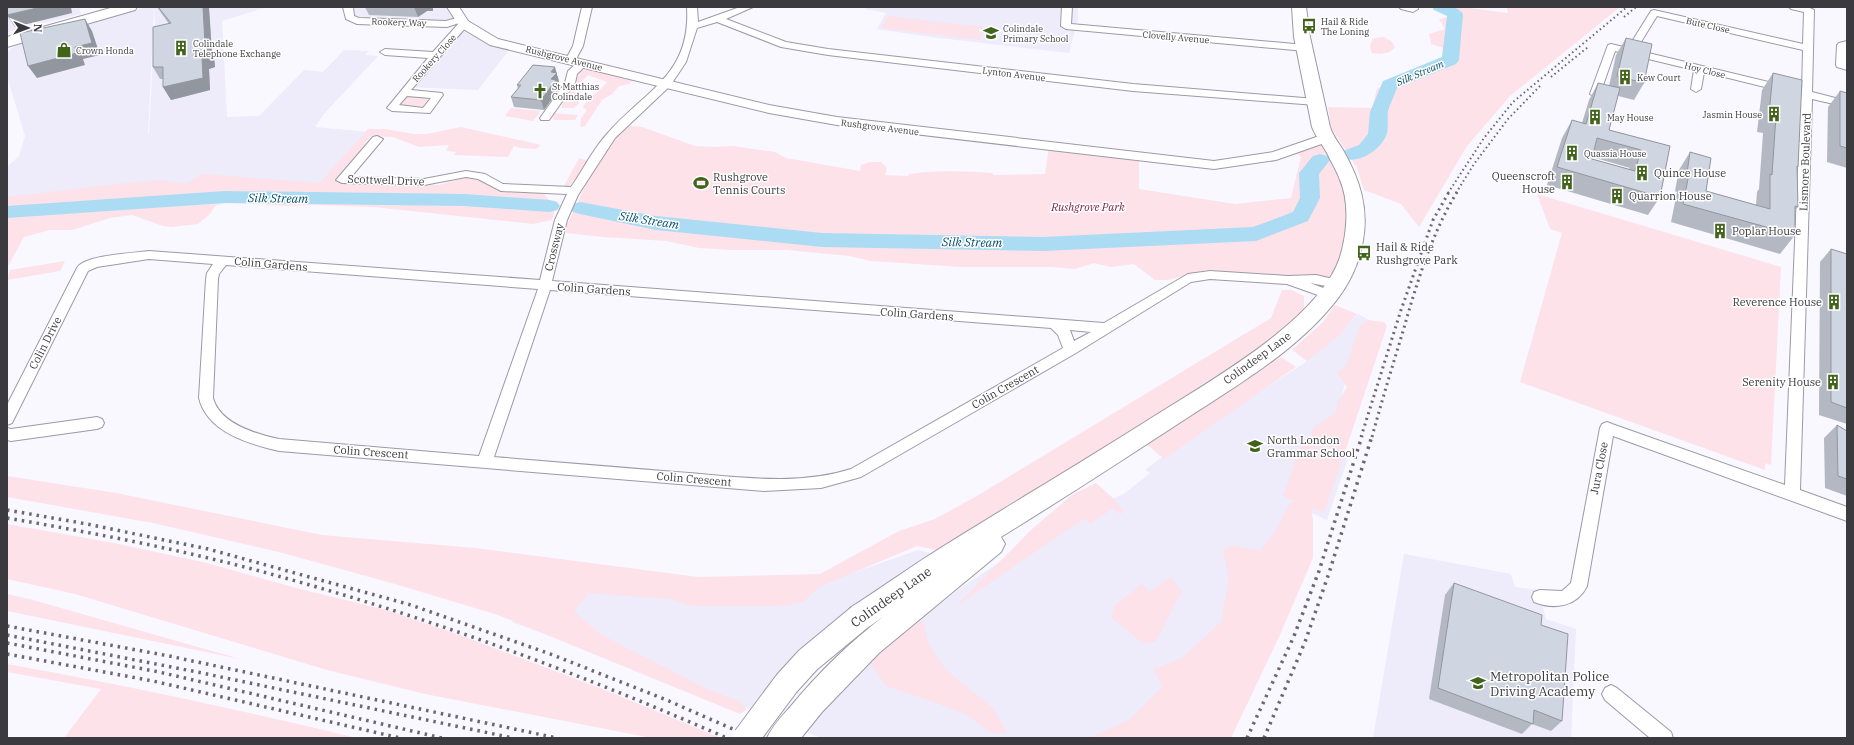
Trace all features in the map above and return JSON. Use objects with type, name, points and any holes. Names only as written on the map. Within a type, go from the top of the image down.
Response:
[{"type":"main road","points":[[7,35],[122,7]]},
{"type":"main road","points":[[7,42],[130,7]]},
{"type":"main road","name":"Colindeep Lane","points":[[746,738],[787,683],[808,660],[860,617],[955,552],[1063,486],[1276,347],[1311,315],[1333,289],[1345,269],[1351,252],[1354,239],[1355,204],[1348,175],[1325,138],[1305,48],[1299,7]]},
{"type":"main road","name":"Colindeep Lane","points":[[782,738],[841,671],[869,644],[1063,486]]},
{"type":"street","name":"Rookery Way","points":[[348,7],[349,17],[357,21],[447,24],[462,22]]},
{"type":"street","points":[[453,7],[462,22]]},
{"type":"street","points":[[545,118],[570,83],[577,61],[578,46],[587,7]]},
{"type":"street","points":[[692,7],[693,26],[718,19],[748,7]]},
{"type":"street","name":"Clovelly Avenue","points":[[1067,7],[1066,26],[1305,48]]},
{"type":"street","points":[[1404,7],[1413,9],[1413,7]]},
{"type":"street","points":[[1668,16],[1673,7]]},
{"type":"street","name":"Lismore Boulevard","points":[[1792,494],[1804,196],[1809,10],[1794,7]]},
{"type":"street","name":"Bute Close","points":[[1630,52],[1654,13],[1808,48]]},
{"type":"street","name":"Lynton Avenue","points":[[718,19],[784,45],[828,52],[1101,85],[1225,97],[1316,102]]},
{"type":"street","name":"Rookery Close","points":[[404,93],[462,22]]},
{"type":"street","name":"Rushgrove Avenue","points":[[462,22],[494,42],[769,109],[837,121],[1214,165],[1276,156],[1325,138]]},
{"type":"street","name":"Crossway","points":[[485,461],[545,285],[561,220],[573,193],[611,136],[666,84],[681,62],[693,26]]},
{"type":"street","points":[[1847,44],[1842,45],[1841,65],[1847,67]]},
{"type":"street","name":"Hoy Close","points":[[1595,94],[1611,47],[1847,104]]},
{"type":"street","points":[[385,52],[434,55]]},
{"type":"street","points":[[1696,89],[1699,69]]},
{"type":"street","name":"Scottwell Drive","points":[[377,139],[342,180],[424,182],[466,174],[481,176],[501,187],[573,193]]},
{"type":"street","name":"Colin Gardens","points":[[83,268],[94,263],[149,255],[1106,328]]},
{"type":"street","name":"Colin Crescent","points":[[224,260],[213,273],[212,279],[206,398],[210,410],[221,421],[258,440],[278,445],[764,485],[816,484],[856,473],[1071,350],[1188,278],[1210,275],[1288,280],[1333,289]]},
{"type":"street","name":"Colin Drive","points":[[7,419],[83,268]]},
{"type":"street","points":[[1054,324],[1064,332],[1071,350]]},
{"type":"street","points":[[7,434],[11,435],[97,423]]},
{"type":"street","name":"Jura Close","points":[[1540,597],[1562,600],[1573,595],[1579,586],[1607,428],[1792,494]]},
{"type":"street","points":[[1792,494],[1847,514]]},
{"type":"street","points":[[1611,694],[1664,738]]},
{"type":"shaded area","points":[[7,7],[79,7],[81,14],[7,32]]},
{"type":"shaded area","points":[[146,7],[267,7],[222,21],[227,117],[259,116],[304,70],[323,72],[344,50],[369,51],[365,55],[378,56],[323,115],[315,127],[369,132],[321,186],[7,202],[7,167],[19,156],[25,136],[7,76],[7,53],[12,48],[38,36]],"holes":[[[154,8],[155,21],[149,133],[148,133]]]},
{"type":"shaded area","points":[[348,7],[453,7],[458,15],[448,24],[356,21]]},
{"type":"shaded area","name":"Colindale Primary School","points":[[867,7],[1078,7],[1078,19],[1069,53],[939,38],[877,29],[886,13],[865,9]]},
{"type":"shaded area","points":[[464,24],[512,46],[478,90],[408,87]]},
{"type":"shaded area","points":[[1358,314],[1373,322],[1350,365],[1340,402],[1339,451],[1349,455],[1327,520],[1307,511],[1152,738],[822,738],[805,732],[838,694],[870,661],[909,627],[961,588],[1026,544],[1125,493],[1150,473],[1145,470],[1179,444],[1303,364],[1337,336]]},
{"type":"shaded area","points":[[918,550],[938,555],[753,710],[512,622],[543,589],[795,593]]},
{"type":"shaded area","name":"Metropolitan Police Driving Academy","points":[[1404,554],[1511,574],[1515,587],[1538,590],[1546,619],[1576,629],[1571,738],[1373,738]]},
{"type":"green space","points":[[1431,7],[1462,7],[1508,13],[1507,8],[1512,7],[1620,7],[1510,96],[1467,146],[1419,227],[1401,204],[1364,190],[1357,168],[1331,127],[1328,107],[1372,108],[1377,89],[1448,56],[1447,49],[1431,44],[1429,34],[1445,29],[1439,19],[1449,17],[1443,10]]},
{"type":"green space","points":[[888,16],[937,22],[931,34],[881,28]]},
{"type":"green space","points":[[938,22],[986,27],[980,40],[932,34]]},
{"type":"green space","points":[[1384,37],[1391,41],[1395,47],[1393,50],[1382,54],[1372,53],[1370,45],[1374,38]]},
{"type":"green space","points":[[589,69],[634,79],[629,84],[619,86],[612,94],[602,100],[585,126],[580,127],[581,118],[587,110],[583,107],[588,100],[607,82],[588,75],[576,87],[579,103],[574,108],[562,108],[561,100],[577,79],[580,70]]},
{"type":"green space","points":[[406,95],[435,96],[425,109],[396,107]]},
{"type":"green space","points":[[511,108],[541,111],[533,121],[505,116]]},
{"type":"green space","points":[[554,113],[578,115],[575,120],[554,120],[552,116]]},
{"type":"green space","name":"Rushgrove Park","points":[[624,125],[642,127],[695,146],[733,146],[775,152],[786,158],[860,171],[861,165],[870,162],[881,162],[887,168],[885,175],[908,176],[909,174],[950,171],[992,173],[994,175],[1045,174],[1049,146],[1139,157],[1139,189],[1235,204],[1291,198],[1301,157],[1293,150],[1325,138],[1348,174],[1353,239],[1332,274],[1324,281],[1207,270],[1168,280],[1155,280],[1134,264],[1111,267],[1094,263],[1075,269],[1052,267],[961,267],[871,261],[849,256],[787,250],[731,250],[699,248],[667,241],[566,233],[566,226],[591,172],[605,147]]},
{"type":"green space","points":[[461,127],[541,145],[536,149],[514,146],[508,157],[454,155],[456,152],[446,151],[449,145],[419,147],[393,137],[371,136],[338,182],[392,182],[439,185],[463,178],[474,178],[494,189],[542,191],[555,208],[552,220],[533,224],[374,207],[312,205],[285,206],[228,202],[215,206],[210,214],[198,224],[172,227],[163,226],[132,215],[110,218],[72,230],[50,230],[24,237],[7,268],[7,197],[160,180],[185,184],[203,174],[320,183],[368,129],[386,129],[413,134],[427,134]]},
{"type":"green space","points":[[579,158],[589,161],[569,186],[564,186]]},
{"type":"green space","points":[[1537,194],[1781,267],[1771,465],[1765,463],[1765,470],[1520,382],[1562,233],[1550,229]]},
{"type":"green space","points":[[65,261],[60,271],[7,280],[10,270]]},
{"type":"green space","points":[[1282,290],[1291,290],[1304,296],[1304,314],[1281,338],[1204,383],[1143,428],[1074,471],[1028,494],[941,551],[917,546],[819,587],[803,602],[780,606],[692,606],[670,599],[589,593],[574,611],[600,634],[709,690],[739,701],[747,709],[740,714],[498,615],[395,584],[279,552],[153,523],[7,497],[7,476],[116,493],[322,535],[475,548],[698,577],[820,574],[899,531],[935,519],[975,497],[1271,318]]},
{"type":"green space","points":[[1335,305],[1357,314],[1338,336],[1307,361],[1292,350],[1323,322]]},
{"type":"green space","points":[[1368,320],[1384,322],[1387,326],[1345,452],[1331,449],[1311,435],[1314,427],[1336,412],[1338,402],[1347,387],[1337,372],[1346,366],[1360,326]]},
{"type":"green space","points":[[1281,357],[1296,367],[1164,459],[1146,444]]},
{"type":"green space","points":[[1303,440],[1344,455],[1324,512],[1311,508],[1313,521],[1313,558],[1279,637],[1231,738],[1089,738],[1129,720],[1162,687],[1154,669],[1182,658],[1221,622],[1229,578],[1223,551],[1231,545],[1260,551],[1278,527],[1288,506],[1294,501],[1283,496]]},
{"type":"green space","points":[[1096,483],[1114,499],[1124,511],[1120,514],[1113,508],[1090,524],[1085,518],[956,606],[1031,530],[1072,495]]},
{"type":"green space","points":[[7,524],[114,543],[207,563],[300,589],[386,610],[457,634],[605,690],[721,738],[652,738],[425,694],[327,670],[75,594],[7,579]]},
{"type":"green space","points":[[1170,577],[1182,591],[1156,641],[1144,644],[1111,617],[1115,605],[1142,584],[1150,592]]},
{"type":"green space","points":[[7,594],[33,600],[240,659],[7,611]]},
{"type":"green space","points":[[913,621],[923,622],[928,643],[945,669],[994,709],[1007,734],[990,732],[965,714],[886,686],[869,661]]},
{"type":"green space","points":[[7,664],[182,698],[357,738],[64,738],[101,689],[7,672]]},
{"type":"building","points":[[7,7],[41,7],[7,15]]},
{"type":"building","name":"Colindale Telephone Exchange","points":[[158,7],[203,7],[205,45],[207,44],[208,55],[202,57],[203,78],[163,87],[163,67],[153,67],[153,27],[171,23]]},
{"type":"building","points":[[85,19],[92,43],[75,47],[77,53],[28,66],[20,33]]},
{"type":"building","points":[[1626,38],[1652,44],[1644,83],[1617,76]]},
{"type":"building","points":[[533,65],[555,67],[551,72],[557,73],[551,79],[556,80],[541,100],[511,97],[521,85],[517,85]]},
{"type":"building","points":[[1773,73],[1802,80],[1798,167],[1797,166],[1798,207],[1795,206],[1795,235],[1683,204],[1689,174],[1687,173],[1690,152],[1711,158],[1706,191],[1770,209],[1770,174],[1772,175],[1776,116],[1769,114]]},
{"type":"building","points":[[1598,83],[1620,88],[1609,130],[1670,146],[1660,197],[1557,167],[1572,120],[1586,124]],"holes":[[[1597,138],[1641,150],[1635,171],[1592,159]]]},
{"type":"building","points":[[1840,91],[1847,93],[1847,148],[1840,146]]},
{"type":"building","points":[[1831,249],[1847,254],[1847,408],[1831,402]]},
{"type":"building","points":[[1837,425],[1847,431],[1847,479],[1838,476]]},
{"type":"building","points":[[1454,583],[1542,615],[1541,625],[1568,634],[1562,721],[1534,710],[1533,724],[1438,688]]},
{"type":"waterway","name":"Silk Stream","points":[[1350,155],[1366,149],[1377,135],[1379,112],[1389,85],[1450,60],[1455,14],[1440,7]]},
{"type":"waterway","name":"Silk Stream","points":[[580,208],[656,223],[822,240],[1043,244],[1256,234],[1301,216],[1310,198],[1309,173],[1320,160]]},
{"type":"waterway","name":"Silk Stream","points":[[7,212],[225,197],[464,200],[550,206]]},
{"type":"railway","points":[[1448,193],[1484,138],[1513,102],[1627,7]]},
{"type":"railway","points":[[1624,17],[1636,7]]},
{"type":"railway","points":[[1551,77],[1588,47]]},
{"type":"railway","points":[[1456,193],[1474,164],[1508,119],[1540,86]]},
{"type":"railway","points":[[1361,437],[1401,310],[1433,220],[1449,192]]},
{"type":"railway","points":[[1372,437],[1414,293],[1426,258],[1440,224],[1457,192]]},
{"type":"railway","points":[[1247,738],[1294,636],[1319,571],[1362,436]]},
{"type":"railway","points":[[1264,738],[1305,642],[1329,573],[1372,436]]},
{"type":"railway","points":[[7,510],[87,524],[208,549],[411,605],[553,655],[669,701],[753,738]]},
{"type":"railway","points":[[7,518],[112,537],[182,552],[342,594],[454,630],[509,650],[619,692],[727,738]]},
{"type":"railway","points":[[7,626],[169,656],[557,738]]},
{"type":"railway","points":[[7,635],[197,672],[513,738]]},
{"type":"railway","points":[[7,643],[159,672],[442,738]]},
{"type":"railway","points":[[7,654],[153,681],[400,738]]},
{"type":"place","name":"Hail & Ride The Loning","points":[[1309,26]]},
{"type":"place","name":"Colindale Primary School","points":[[991,33]]},
{"type":"place","name":"Colindale Telephone Exchange","points":[[181,48]]},
{"type":"place","name":"Crown Honda","points":[[64,50]]},
{"type":"place","name":"Kew Court","points":[[1625,77]]},
{"type":"place","name":"St Matthias Colindale","points":[[540,91]]},
{"type":"place","name":"Jasmin House","points":[[1774,114]]},
{"type":"place","name":"May House","points":[[1595,117]]},
{"type":"place","name":"Quassia House","points":[[1572,153]]},
{"type":"place","name":"Quince House","points":[[1642,173]]},
{"type":"place","name":"Queenscroft House","points":[[1567,182]]},
{"type":"place","name":"Rushgrove Tennis Courts","points":[[701,183]]},
{"type":"place","name":"Quarrion House","points":[[1617,196]]},
{"type":"place","name":"Poplar House","points":[[1720,231]]},
{"type":"place","name":"Hail & Ride Rushgrove Park","points":[[1364,253]]},
{"type":"place","name":"Reverence House","points":[[1834,302]]},
{"type":"place","name":"Serenity House","points":[[1833,382]]},
{"type":"place","name":"North London Grammar School","points":[[1255,446]]},
{"type":"place","name":"Metropolitan Police Driving Academy","points":[[1478,683]]}]
